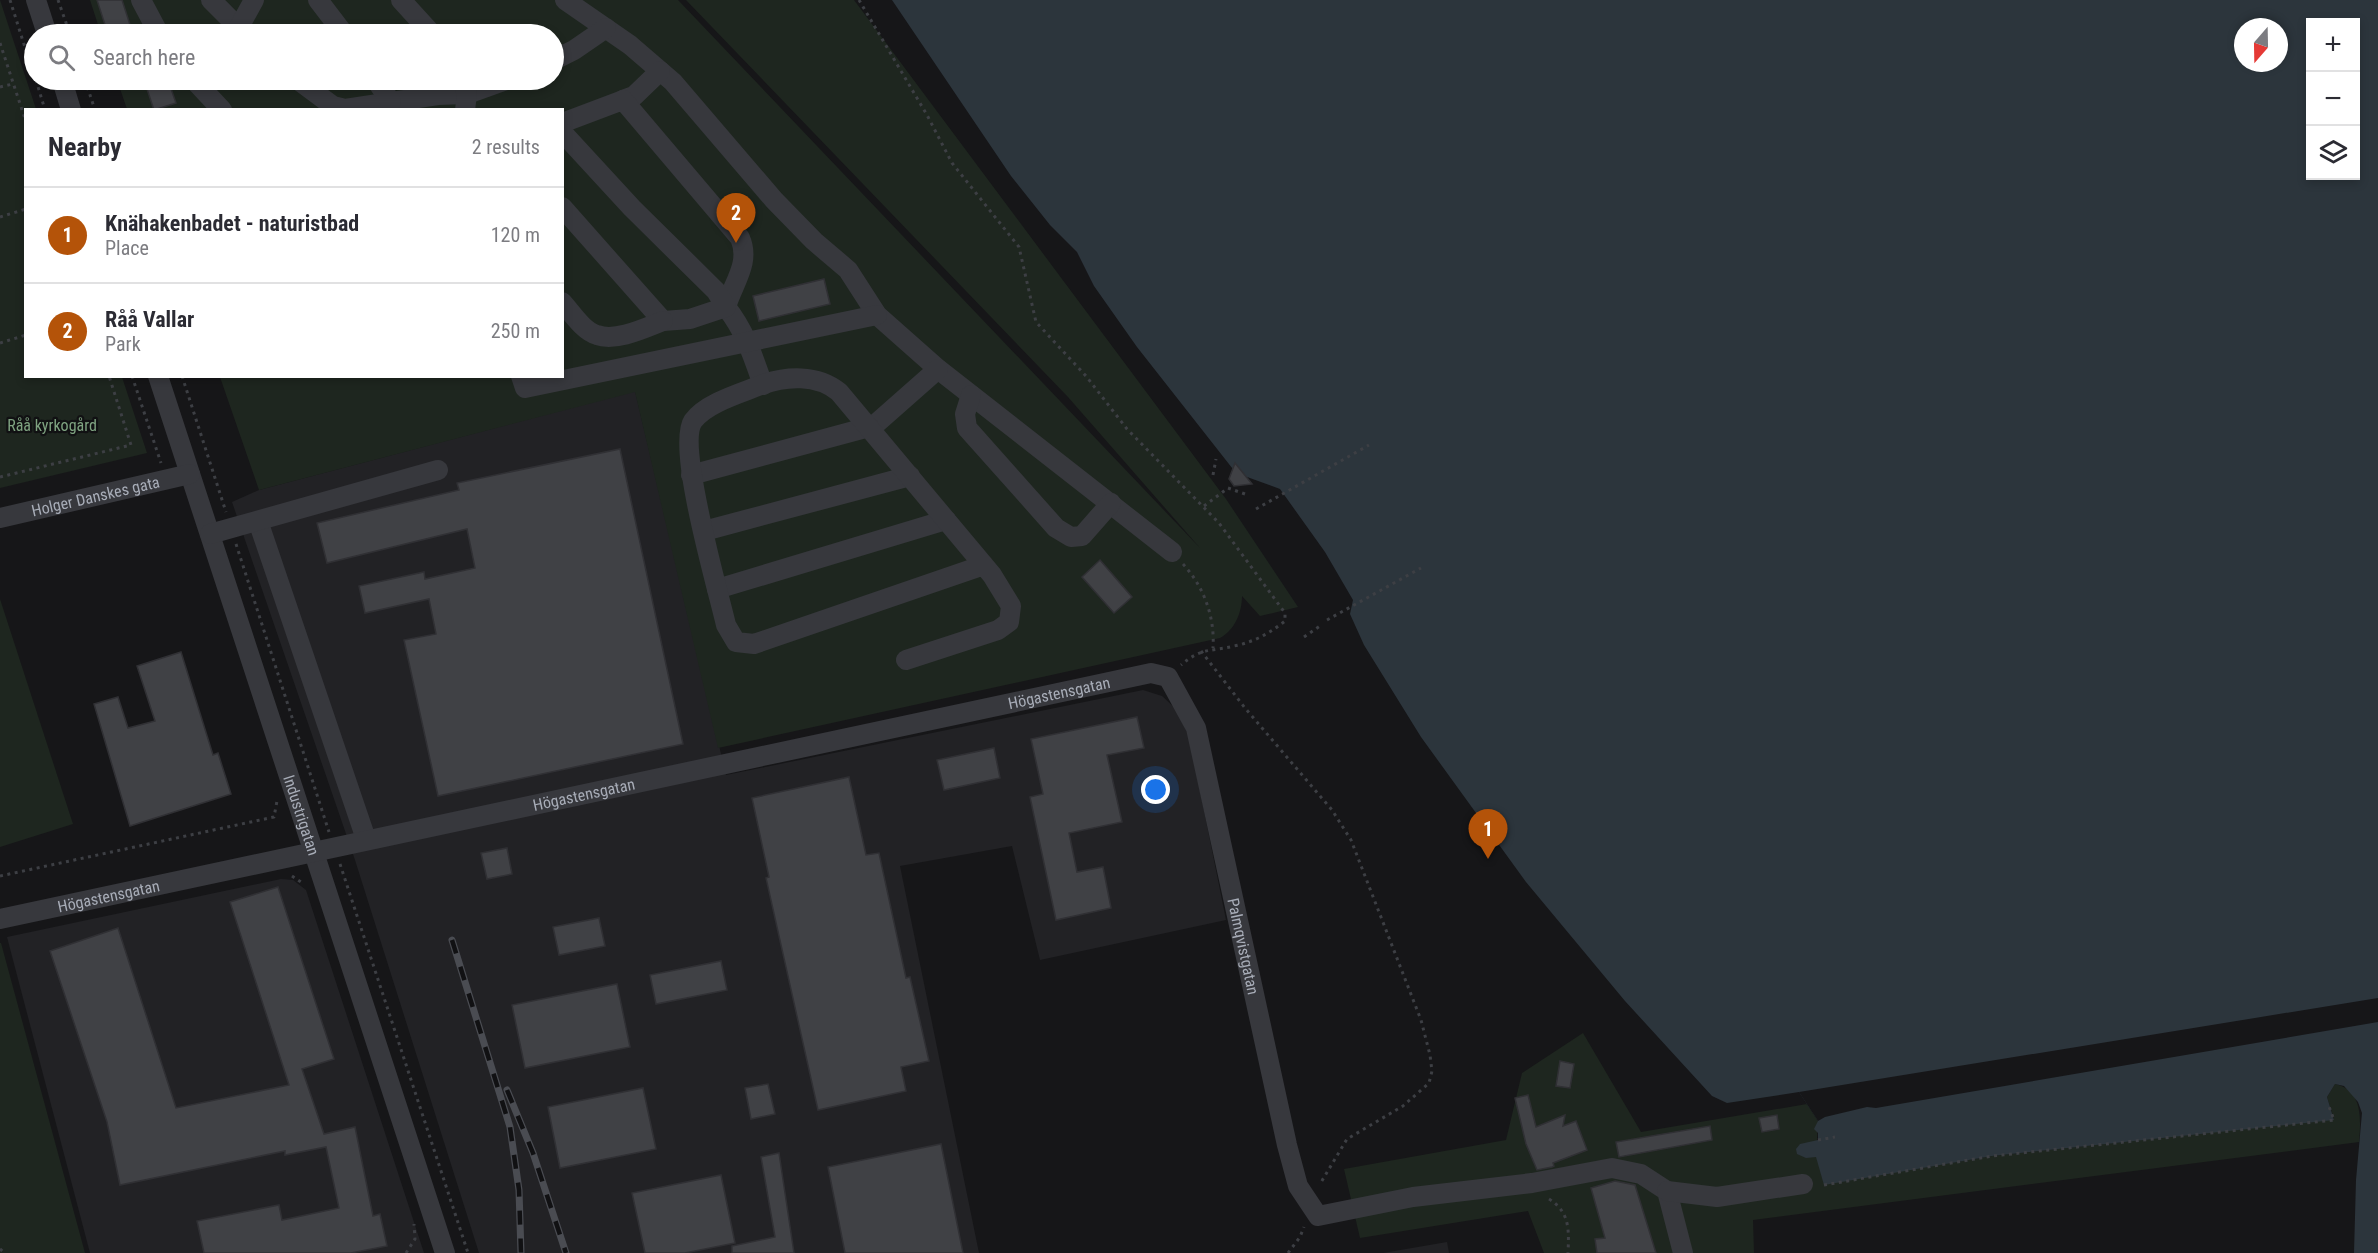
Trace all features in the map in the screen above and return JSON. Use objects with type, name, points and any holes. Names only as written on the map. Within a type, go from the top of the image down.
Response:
[{"type":"street","points":[[36,0],[44,24]]},
{"type":"street","points":[[141,0],[154,24]]},
{"type":"street","points":[[211,0],[234,24]]},
{"type":"street","points":[[244,24],[254,0]]},
{"type":"street","points":[[318,0],[336,24]]},
{"type":"street","points":[[401,0],[423,24]]},
{"type":"street","points":[[565,0],[606,28],[660,71],[711,124],[774,200],[814,241],[848,270],[877,315],[938,369],[1172,552]]},
{"type":"street","points":[[564,55],[606,28]]},
{"type":"street","points":[[564,122],[634,96],[660,71]]},
{"type":"street","points":[[65,90],[70,108]]},
{"type":"street","points":[[203,90],[220,108]]},
{"type":"street","points":[[311,90],[333,106],[341,108]]},
{"type":"street","points":[[383,90],[391,102]]},
{"type":"street","points":[[352,108],[464,94],[479,108]]},
{"type":"street","points":[[564,304],[588,330],[597,336],[622,334],[663,321],[690,319],[726,307],[744,264],[745,250],[740,238],[622,100]]},
{"type":"street","points":[[564,134],[632,208],[716,291],[749,343],[763,385]]},
{"type":"street","points":[[564,209],[663,321]]},
{"type":"street","points":[[522,378],[525,388],[877,315]]},
{"type":"street","points":[[691,474],[869,428],[938,369]]},
{"type":"street","name":"Industrigatan","points":[[159,378],[445,1253]]},
{"type":"street","points":[[906,660],[998,630],[1009,622],[1011,606],[984,565],[839,392],[824,382],[806,378],[775,380],[710,408],[694,419],[687,441],[691,474],[729,634],[736,642],[749,645],[984,565]]},
{"type":"street","points":[[971,395],[965,414],[967,428],[1056,528],[1071,537],[1082,536],[1111,503]]},
{"type":"street","points":[[210,534],[438,470]]},
{"type":"street","name":"Holger Danskes gata","points":[[0,518],[190,474]]},
{"type":"street","points":[[704,531],[909,476]]},
{"type":"street","points":[[717,589],[946,520]]},
{"type":"street","points":[[258,521],[366,839]]},
{"type":"street","name":"Högastensgatan","points":[[0,919],[1130,676],[1151,673],[1168,677]]},
{"type":"street","name":"Palmqvistgatan","points":[[1168,677],[1196,728],[1287,1144],[1298,1186],[1315,1211]]},
{"type":"street","points":[[1315,1211],[1520,1185],[1612,1168],[1641,1174],[1666,1191],[1717,1197],[1803,1184]]},
{"type":"street","points":[[1666,1191],[1683,1253]]},
{"type":"path","points":[[10,0],[24,44]]},
{"type":"path","points":[[58,0],[66,24]]},
{"type":"path","points":[[859,0],[927,115],[952,163],[1019,247],[1036,322],[1086,376],[1127,429],[1172,477],[1204,506],[1286,613],[1285,621],[1266,635],[1233,647],[1201,651],[1194,654],[1168,677]]},
{"type":"path","points":[[0,43],[24,116]]},
{"type":"path","points":[[0,87],[13,83]]},
{"type":"path","points":[[39,90],[44,108]]},
{"type":"path","points":[[88,90],[94,108]]},
{"type":"path","points":[[0,217],[24,210]]},
{"type":"path","points":[[0,343],[24,336]]},
{"type":"path","points":[[0,477],[131,445],[110,378]]},
{"type":"path","points":[[133,378],[166,480]]},
{"type":"path","points":[[183,378],[468,1253]]},
{"type":"path","points":[[1256,509],[1369,445]]},
{"type":"path","points":[[1213,475],[1216,459]]},
{"type":"path","points":[[1204,506],[1228,488],[1245,494]]},
{"type":"path","points":[[1172,552],[1201,589],[1209,608],[1214,634],[1212,648]]},
{"type":"path","points":[[1327,620],[1421,568]]},
{"type":"path","points":[[1304,637],[1320,626]]},
{"type":"path","points":[[1201,651],[1245,708],[1332,810],[1352,840],[1420,1020],[1430,1055],[1432,1071],[1429,1083],[1403,1106],[1347,1138],[1337,1152],[1315,1211],[1288,1253]]},
{"type":"path","points":[[0,876],[274,817],[278,799]]},
{"type":"path","points":[[288,875],[302,882],[308,890]]},
{"type":"path","points":[[1824,1185],[1992,1156],[2334,1120],[2328,1104]]},
{"type":"path","points":[[1818,1140],[1835,1137]]},
{"type":"path","points":[[1520,1185],[1558,1205],[1567,1218],[1568,1253]]},
{"type":"path","points":[[406,1253],[415,1239],[414,1222]]},
{"type":"path","points":[[0,1249],[5,1253]]},
{"type":"shaded area","points":[[892,0],[2378,0],[2378,1253],[2354,1253],[2356,1180],[2362,1113],[2358,1102],[2344,1086],[2335,1084],[2327,1097],[2334,1120],[1992,1156],[1824,1185],[1816,1157],[1806,1158],[1797,1154],[1796,1149],[1800,1144],[1818,1140],[1818,1133],[1814,1129],[1818,1121],[1799,1092],[1727,1103],[1712,1096],[1625,1001],[1526,882],[1421,737],[1364,645],[1350,614],[1353,600],[1325,552],[1280,489],[1236,473],[1137,347],[1094,286],[1077,252],[1050,225],[1011,176]]},
{"type":"shaded area","points":[[635,391],[726,775],[1143,690],[1162,696],[1176,709],[1189,736],[1226,920],[1040,960],[1012,846],[900,866],[979,1253],[479,1253],[355,860],[232,502],[259,490]]},
{"type":"shaded area","points":[[281,879],[293,880],[306,890],[424,1253],[90,1253],[7,937]]},
{"type":"shaded area","points":[[1447,1242],[1449,1253],[1383,1253]]},
{"type":"green space","name":"Råå kyrkogård","points":[[0,0],[24,73],[24,90],[30,90],[36,108],[24,108],[24,378],[122,378],[147,453],[0,488]]},
{"type":"green space","points":[[90,0],[678,0],[1200,548],[1068,397],[686,0],[854,0],[1226,499],[1298,607],[1260,616],[1242,596],[1237,620],[1220,638],[718,748],[635,392],[259,490],[220,378],[564,378],[564,108],[127,108],[120,90],[564,90],[564,24],[98,24]]},
{"type":"green space","points":[[0,599],[73,824],[0,847]]},
{"type":"green space","points":[[1,943],[85,1253],[0,1253]]},
{"type":"green space","points":[[1583,1033],[1641,1132],[1807,1104],[1818,1121],[1816,1156],[1820,1163],[1914,1169],[1992,1156],[2334,1119],[2327,1097],[2335,1084],[2351,1092],[2355,1099],[2360,1115],[2359,1142],[1753,1220],[1754,1253],[1544,1253],[1528,1211],[1360,1238],[1344,1169],[1506,1140],[1522,1073]]},
{"type":"pier","points":[[2378,998],[2378,1022],[1876,1108],[1867,1107],[1825,1117],[1818,1121],[1799,1092]]},
{"type":"building","points":[[97,0],[122,0],[130,24],[105,24]]},
{"type":"building","points":[[147,90],[171,90],[176,103],[153,108]]},
{"type":"building","points":[[824,279],[830,304],[759,321],[753,296]]},
{"type":"building","points":[[620,449],[683,744],[438,796],[404,640],[436,634],[429,599],[365,613],[359,586],[424,572],[425,579],[475,568],[467,529],[327,563],[317,523],[459,490],[457,483]]},
{"type":"building","points":[[1235,463],[1252,484],[1234,486],[1229,479]]},
{"type":"building","points":[[1100,560],[1132,597],[1114,613],[1082,577]]},
{"type":"building","points":[[181,652],[213,755],[218,753],[231,794],[130,826],[94,704],[118,697],[128,728],[155,721],[137,666]]},
{"type":"building","points":[[1137,717],[1144,748],[1107,755],[1122,822],[1069,833],[1077,872],[1103,867],[1111,908],[1056,920],[1030,797],[1043,794],[1031,739]]},
{"type":"building","points":[[994,748],[1000,778],[944,790],[937,760]]},
{"type":"building","points":[[849,777],[866,855],[879,853],[906,978],[910,977],[929,1061],[901,1067],[906,1091],[818,1110],[766,878],[769,877],[752,798]]},
{"type":"building","points":[[507,848],[512,874],[487,879],[481,853]]},
{"type":"building","points":[[278,887],[334,1059],[302,1069],[324,1134],[355,1127],[373,1216],[380,1214],[387,1246],[351,1253],[204,1253],[197,1221],[279,1205],[282,1220],[339,1208],[326,1147],[285,1155],[285,1151],[120,1185],[107,1122],[50,951],[118,928],[176,1108],[289,1085],[230,902]]},
{"type":"building","points":[[599,918],[605,946],[559,955],[553,927]]},
{"type":"building","points":[[721,961],[727,990],[656,1004],[650,975]]},
{"type":"building","points":[[617,984],[630,1047],[525,1068],[512,1005]]},
{"type":"building","points":[[1560,1061],[1574,1064],[1570,1088],[1556,1086]]},
{"type":"building","points":[[768,1084],[775,1114],[751,1119],[745,1088]]},
{"type":"building","points":[[643,1088],[656,1149],[560,1168],[548,1107]]},
{"type":"building","points":[[1528,1095],[1536,1127],[1565,1115],[1563,1126],[1576,1121],[1587,1150],[1553,1163],[1552,1167],[1537,1170],[1526,1144],[1515,1098]]},
{"type":"building","points":[[1777,1115],[1779,1129],[1762,1132],[1759,1118]]},
{"type":"building","points":[[1710,1126],[1712,1140],[1619,1157],[1616,1142]]},
{"type":"building","points":[[941,1144],[963,1253],[845,1253],[828,1167]]},
{"type":"building","points":[[779,1153],[794,1253],[732,1253],[732,1246],[775,1237],[761,1157]]},
{"type":"building","points":[[721,1175],[735,1243],[685,1253],[645,1253],[632,1193]]},
{"type":"building","points":[[1615,1181],[1635,1185],[1656,1253],[1597,1253],[1595,1239],[1605,1238],[1591,1188]]},
{"type":"railway","points":[[452,940],[510,1127],[519,1190],[521,1253]]},
{"type":"railway","points":[[507,1090],[533,1153],[566,1253]]},
{"type":"place","name":"Råå Vallar","points":[[736,243]]},
{"type":"place","name":"Knähakenbadet - naturistbad","points":[[1488,859]]}]
